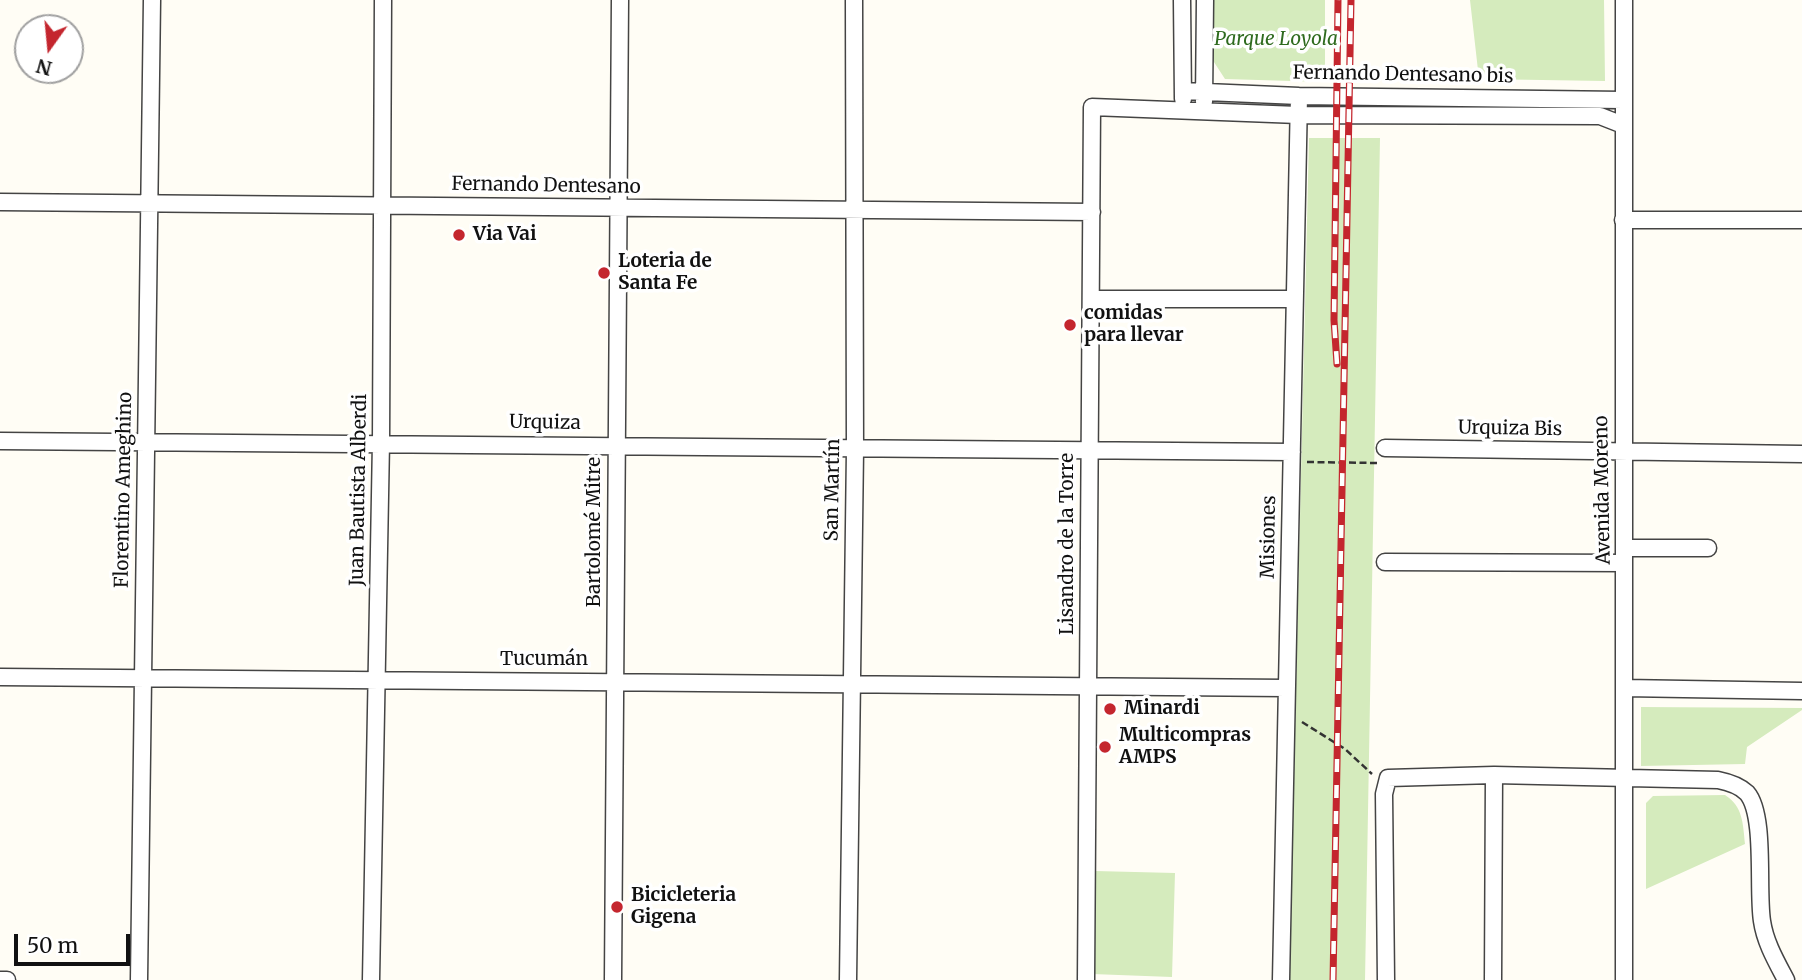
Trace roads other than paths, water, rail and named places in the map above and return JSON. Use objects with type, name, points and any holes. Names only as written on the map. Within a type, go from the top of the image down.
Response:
[{"type":"street","name":"Florentino Ameghino","points":[[139,980],[152,0]]},
{"type":"street","name":"Juan Bautista Alberdi","points":[[371,980],[382,442],[383,0]]},
{"type":"street","name":"Bartolomé Mitre","points":[[612,980],[617,681],[620,0]]},
{"type":"street","name":"San Martín","points":[[848,980],[855,450],[854,0]]},
{"type":"street","points":[[1182,0],[1182,108],[1205,111],[1205,0]]},
{"type":"street","name":"Avenida Moreno","points":[[1624,0],[1624,980]]},
{"type":"street","name":"Fernando Dentesano bis","points":[[1183,91],[1299,96],[1623,100]]},
{"type":"street","name":"Misiones","points":[[1281,980],[1299,96]]},
{"type":"street","name":"Lisandro de la Torre","points":[[1086,980],[1092,107],[1182,108]]},
{"type":"street","name":"Fernando Dentesano bis","points":[[1205,111],[1298,115],[1600,116],[1623,125]]},
{"type":"street","name":"Fernando Dentesano","points":[[0,202],[1092,212]]},
{"type":"street","points":[[1623,220],[1802,220]]},
{"type":"street","points":[[1091,299],[1294,299]]},
{"type":"street","name":"Urquiza","points":[[0,441],[382,442],[855,450],[1090,450]]},
{"type":"street","points":[[1090,450],[1292,457]]},
{"type":"street","name":"Urquiza Bis","points":[[1385,455],[1623,451],[1802,454]]},
{"type":"street","points":[[1385,562],[1624,556],[1708,548]]},
{"type":"street","name":"Tucumán","points":[[0,677],[1088,684],[1286,688]]},
{"type":"street","points":[[1625,688],[1802,691]]},
{"type":"street","points":[[1493,980],[1494,775]]},
{"type":"street","points":[[1386,980],[1384,794],[1388,778],[1494,775],[1718,780],[1747,794],[1756,817],[1762,924],[1769,948],[1786,980]]},
{"type":"street","points":[[0,980],[7,980]]},
{"type":"railway","points":[[1337,364],[1334,320],[1338,0]]},
{"type":"railway","points":[[1333,980],[1351,0]]},
{"type":"place","name":"Via Vai","points":[[459,235]]},
{"type":"place","name":"Loteria de Santa Fe","points":[[604,273]]},
{"type":"place","name":"comidas para llevar","points":[[1070,325]]},
{"type":"place","name":"Minardi","points":[[1110,709]]},
{"type":"place","name":"Multicompras AMPS","points":[[1105,747]]},
{"type":"place","name":"Bicicleteria Gigena","points":[[617,907]]},
{"type":"park label","name":"Parque Loyola","points":[[1276,40]]}]
